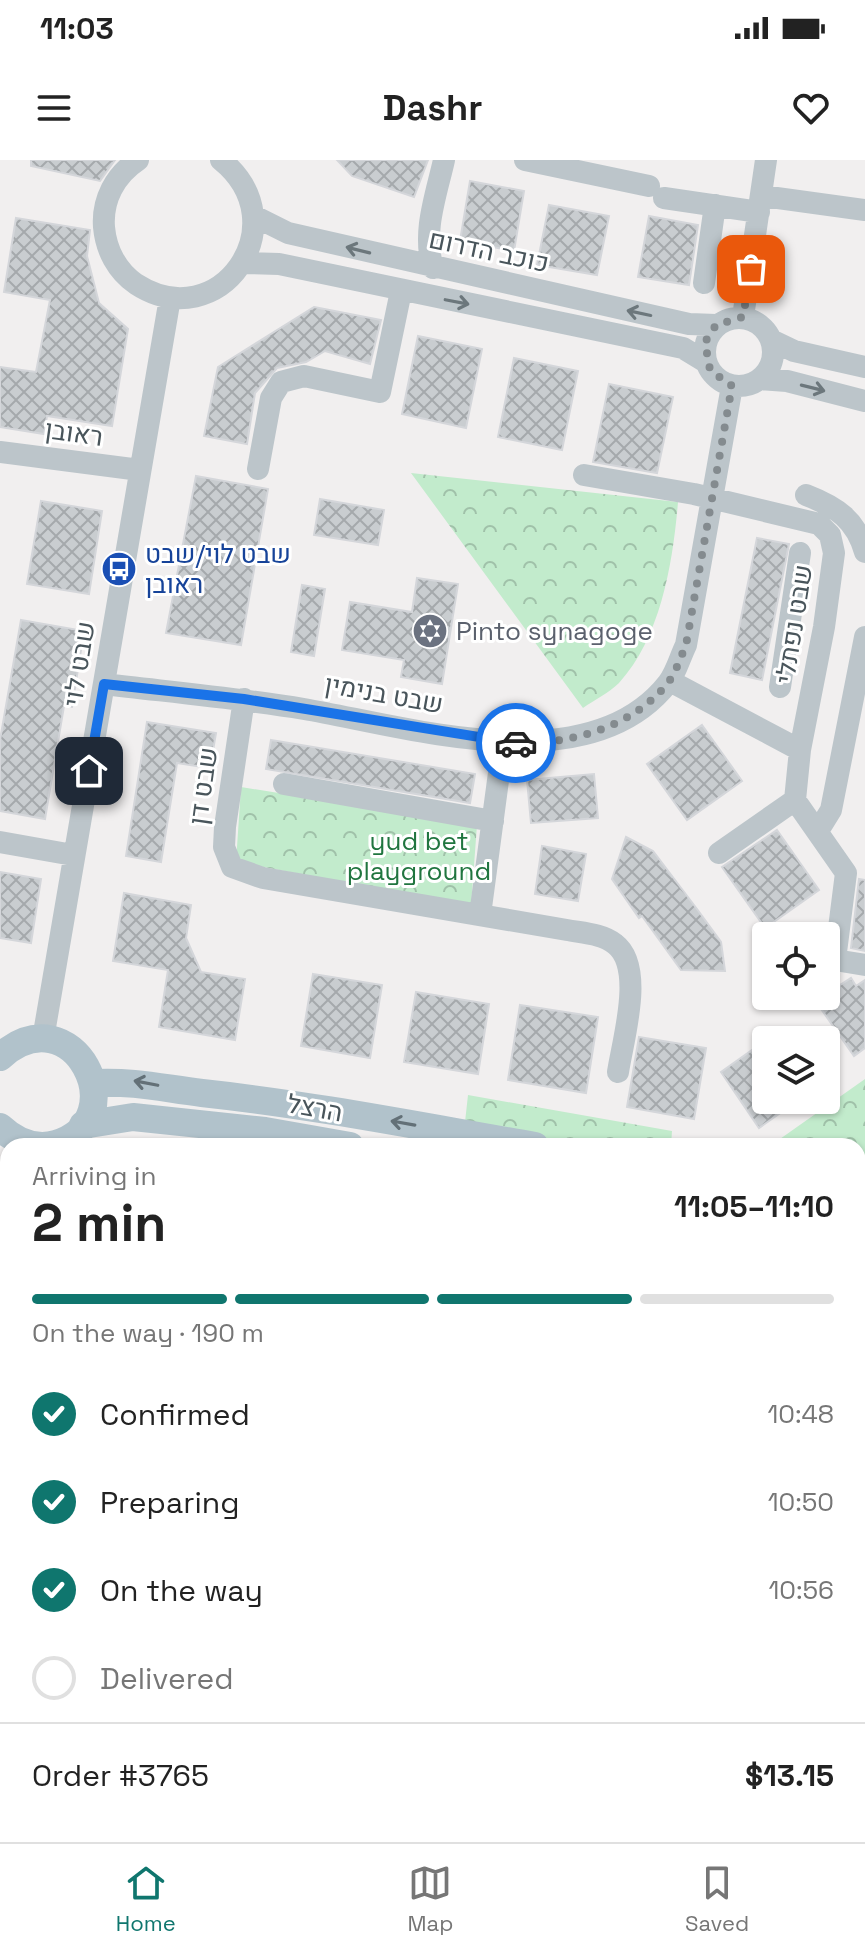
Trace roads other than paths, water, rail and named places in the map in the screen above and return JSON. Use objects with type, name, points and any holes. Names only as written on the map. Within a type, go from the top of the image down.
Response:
[{"type":"main road","points":[[4,1051],[43,1039],[70,1048],[81,1057],[93,1083],[90,1112],[83,1125],[69,1138]]},
{"type":"main road","name":"הרצל","points":[[93,1083],[133,1081],[181,1090],[272,1100],[489,1138]]},
{"type":"main road","points":[[83,1125],[133,1117],[305,1138]]},
{"type":"street","points":[[138,160],[126,168],[110,190],[104,216],[105,239],[114,261],[128,279],[148,291],[170,298],[191,297],[211,291],[229,279],[243,263],[254,232],[254,216],[245,186],[221,160]]},
{"type":"street","points":[[433,268],[428,230],[444,160]]},
{"type":"street","points":[[525,160],[715,205],[760,204],[865,210]]},
{"type":"street","points":[[743,317],[766,160]]},
{"type":"street","points":[[704,283],[715,205]]},
{"type":"street","name":"כוכב הדרום","points":[[254,216],[278,230],[433,268],[689,324],[716,325]]},
{"type":"street","points":[[400,260],[428,230]]},
{"type":"street","points":[[243,263],[279,264],[683,348],[706,362],[716,378],[732,386],[752,384],[760,379],[772,361],[771,340]]},
{"type":"street","points":[[258,469],[271,398],[281,382],[304,376],[380,392],[401,291]]},
{"type":"street","name":"שבט לוי","points":[[43,1039],[170,298]]},
{"type":"street","points":[[706,362],[705,342],[716,325],[743,317],[760,324],[771,340],[794,351],[865,367]]},
{"type":"street","points":[[760,379],[787,381],[865,401]]},
{"type":"street","name":"שבט בנימין","points":[[104,684],[244,699],[503,743],[560,740],[592,733],[640,709],[670,681],[686,645],[732,386]]},
{"type":"street","name":"ראובן","points":[[0,452],[140,470]]},
{"type":"street","name":"שבט נפתלי","points":[[584,475],[713,498],[819,524],[830,535],[834,553],[824,627],[800,750],[795,800]]},
{"type":"street","points":[[806,495],[829,504],[852,521],[865,552]]},
{"type":"street","points":[[830,535],[848,527],[852,521]]},
{"type":"street","points":[[780,687],[800,553]]},
{"type":"street","points":[[792,619],[824,627]]},
{"type":"street","points":[[818,831],[831,810],[865,637]]},
{"type":"street","points":[[670,681],[800,750]]},
{"type":"street","name":"שבט דן","points":[[244,699],[225,827],[224,847],[232,867],[263,878],[600,936],[616,944],[626,957],[632,975],[618,1072]]},
{"type":"street","points":[[480,915],[503,743]]},
{"type":"street","points":[[284,784],[493,821]]},
{"type":"street","points":[[719,853],[795,800],[846,873],[835,960],[865,965]]},
{"type":"street","points":[[0,842],[73,855]]},
{"type":"place","name":"שבט לוי/שבט ראובן","points":[[119,569]]},
{"type":"place","name":"Pinto synagoge","points":[[430,631]]},
{"type":"park label","name":"yud bet playground","points":[[419,856]]}]
